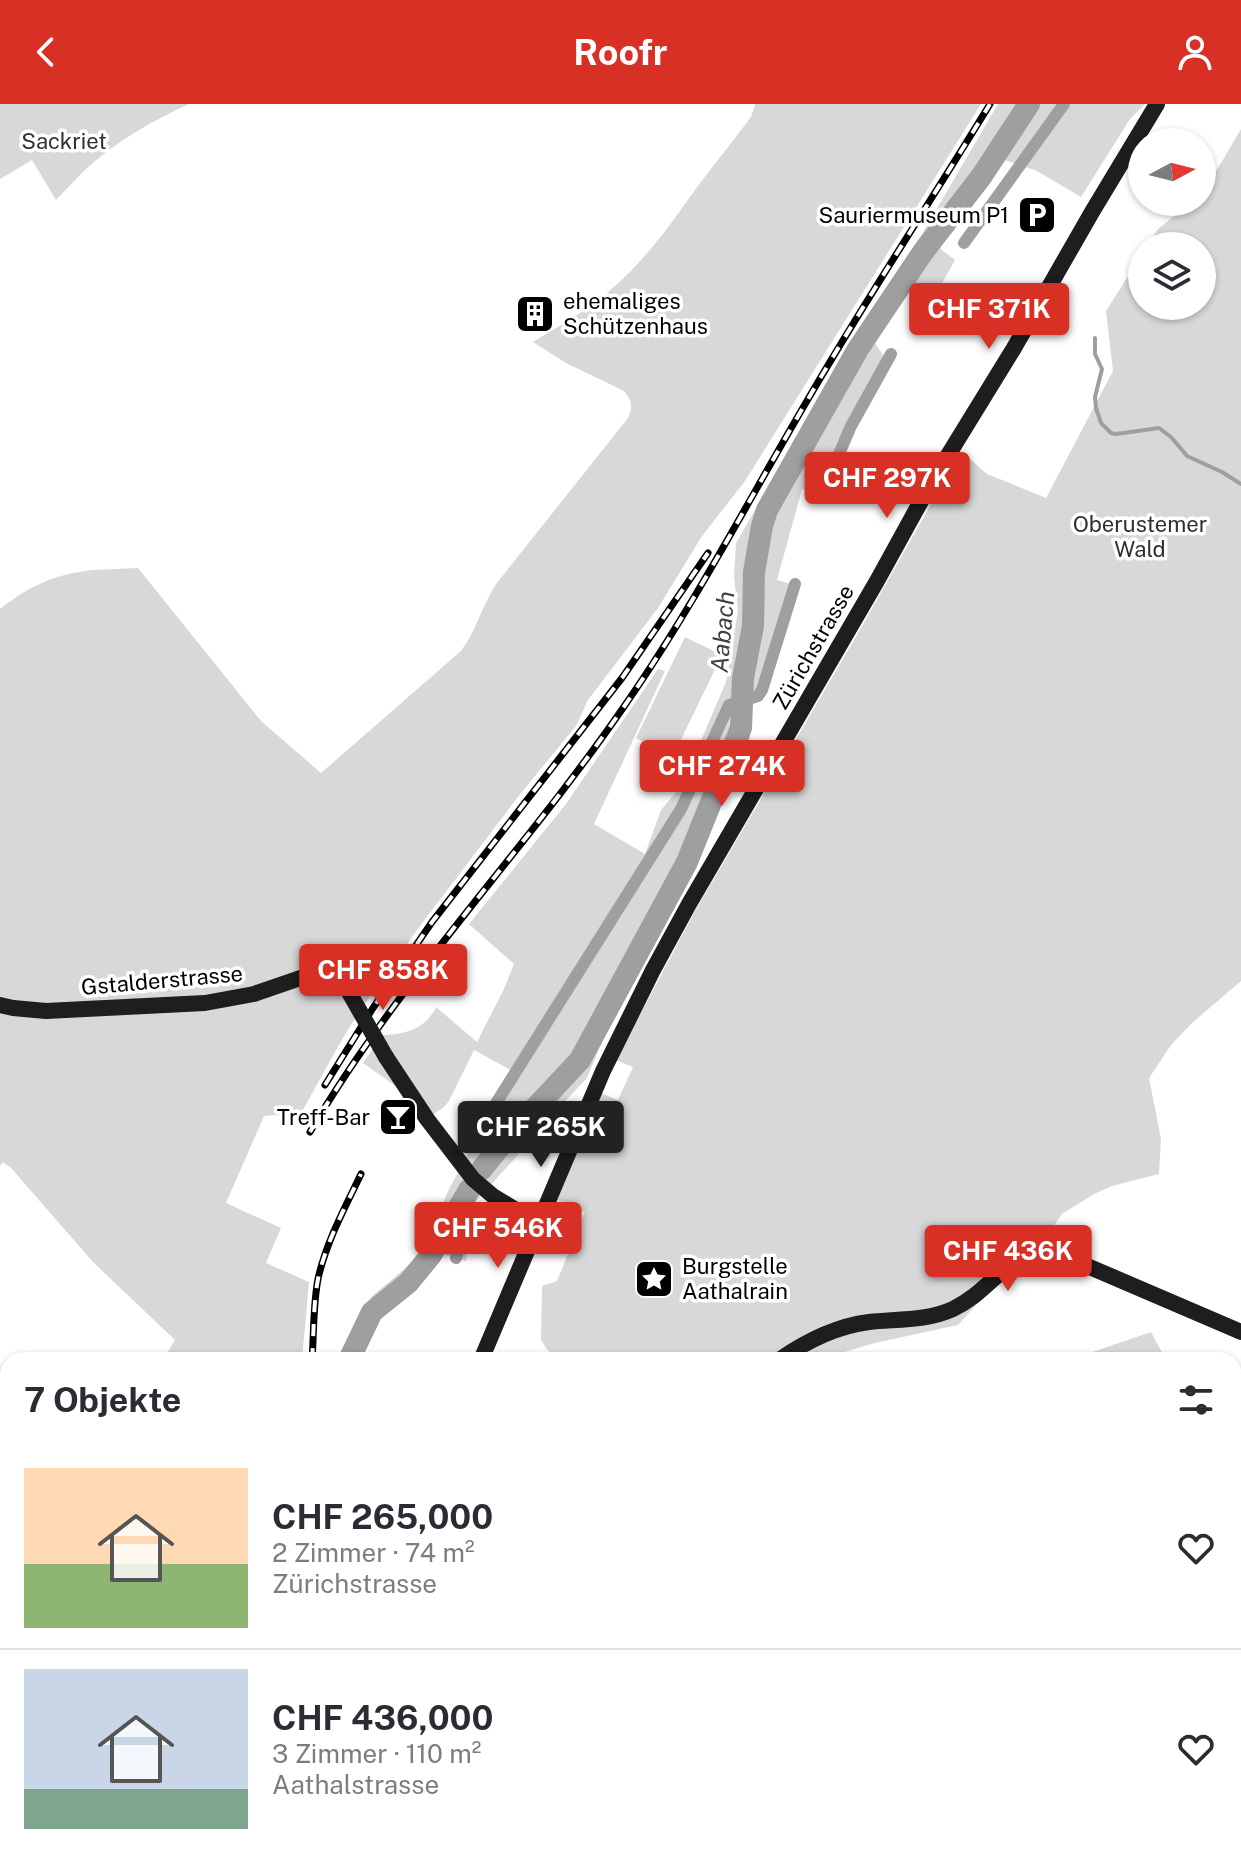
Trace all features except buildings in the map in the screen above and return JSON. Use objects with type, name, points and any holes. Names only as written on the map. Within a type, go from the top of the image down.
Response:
[{"type":"main road","name":"Zürichstrasse","points":[[484,1352],[606,1064],[689,904],[931,483],[1157,104]]},
{"type":"main road","name":"Gstalderstrasse","points":[[0,1005],[46,1011],[205,1003],[254,994],[309,975],[318,974],[339,980],[386,1057],[447,1147],[473,1179],[493,1196],[539,1224]]},
{"type":"main road","points":[[791,1352],[838,1329],[930,1316],[955,1308],[1022,1257],[1035,1253],[1064,1256],[1241,1332]]},
{"type":"green space","name":"Sackriet","points":[[0,104],[189,104],[110,149],[56,200],[32,160],[0,179]]},
{"type":"green space","points":[[755,104],[981,104],[745,481],[702,536],[658,608],[588,700],[576,726],[521,793],[384,975],[344,1036],[295,1124],[277,1115],[264,1116],[226,1203],[281,1228],[266,1263],[309,1282],[303,1352],[168,1352],[175,1340],[93,1262],[11,1168],[3,1162],[0,1166],[0,609],[21,594],[55,578],[93,570],[138,568],[261,721],[321,773],[461,651],[496,584],[628,418],[631,404],[624,391],[566,363],[533,342],[596,302],[638,263],[751,117]]},
{"type":"green space","points":[[998,104],[1145,104],[1130,119],[1081,197],[1037,171],[1005,160],[943,238],[873,340],[889,364],[849,434],[824,496],[802,489],[777,580],[797,586],[765,689],[760,697],[750,701],[752,722],[749,743],[696,863],[607,1030],[587,1078],[476,1201],[466,1261],[442,1254],[428,1273],[378,1318],[363,1352],[345,1352],[371,1297],[422,1254],[449,1189],[488,1116],[516,1073],[474,1050],[449,1101],[427,1119],[411,1097],[363,1063],[382,1035],[398,1034],[420,1026],[436,1007],[477,1042],[514,964],[469,924],[566,804],[658,669],[665,671],[594,824],[645,854],[661,810],[682,785],[726,682],[738,611],[734,577],[736,543],[847,351],[922,234]]},
{"type":"green space","name":"Oberustemer Wald","points":[[1241,129],[1241,981],[1171,1045],[1149,1078],[1161,1139],[1159,1174],[1112,1186],[1062,1214],[1035,1253],[978,1303],[958,1325],[844,1352],[548,1351],[541,1340],[542,1286],[557,1281],[585,1212],[551,1197],[595,1091],[618,1100],[633,1067],[616,1060],[695,911],[939,490],[963,453],[987,474],[1046,498],[1113,371],[1106,311],[1128,276],[1128,320],[1216,320],[1216,232],[1156,232],[1174,216],[1216,216],[1216,171]]},
{"type":"green space","points":[[938,247],[955,260],[932,301],[910,291]]},
{"type":"green space","points":[[685,637],[722,655],[673,756],[636,738]]},
{"type":"green space","points":[[1151,1332],[1162,1352],[1092,1352]]},
{"type":"waterway","name":"Aabach","points":[[482,1169],[580,1060],[687,862],[741,728],[743,678],[753,626],[754,572],[767,510],[858,349],[923,252],[981,177],[1029,104]]},
{"type":"waterway","points":[[964,243],[1064,104]]},
{"type":"waterway","points":[[1095,338],[1095,354],[1102,369],[1095,397],[1101,423],[1116,434],[1159,428],[1187,456],[1241,484]]},
{"type":"waterway","points":[[821,496],[851,426],[891,354]]},
{"type":"waterway","points":[[487,1162],[483,1131],[488,1116],[681,809],[729,705],[758,696],[762,690],[795,584]]},
{"type":"waterway","name":"Aabach","points":[[353,1352],[372,1312],[408,1283],[431,1255],[469,1190]]},
{"type":"waterway","points":[[456,1258],[462,1235],[464,1197]]},
{"type":"railway","points":[[310,1132],[382,1022],[584,762],[649,670],[833,357],[990,104]]},
{"type":"railway","points":[[325,1085],[432,922],[622,678],[708,553]]},
{"type":"railway","points":[[312,1352],[315,1299],[321,1265],[361,1174]]},
{"type":"place","name":"Sauriermuseum P1","points":[[1037,215]]},
{"type":"place","name":"ehemaliges Schützenhaus","points":[[535,314]]},
{"type":"place","name":"Treff-Bar","points":[[398,1117]]},
{"type":"place","name":"Burgstelle Aathalrain","points":[[654,1279]]}]
